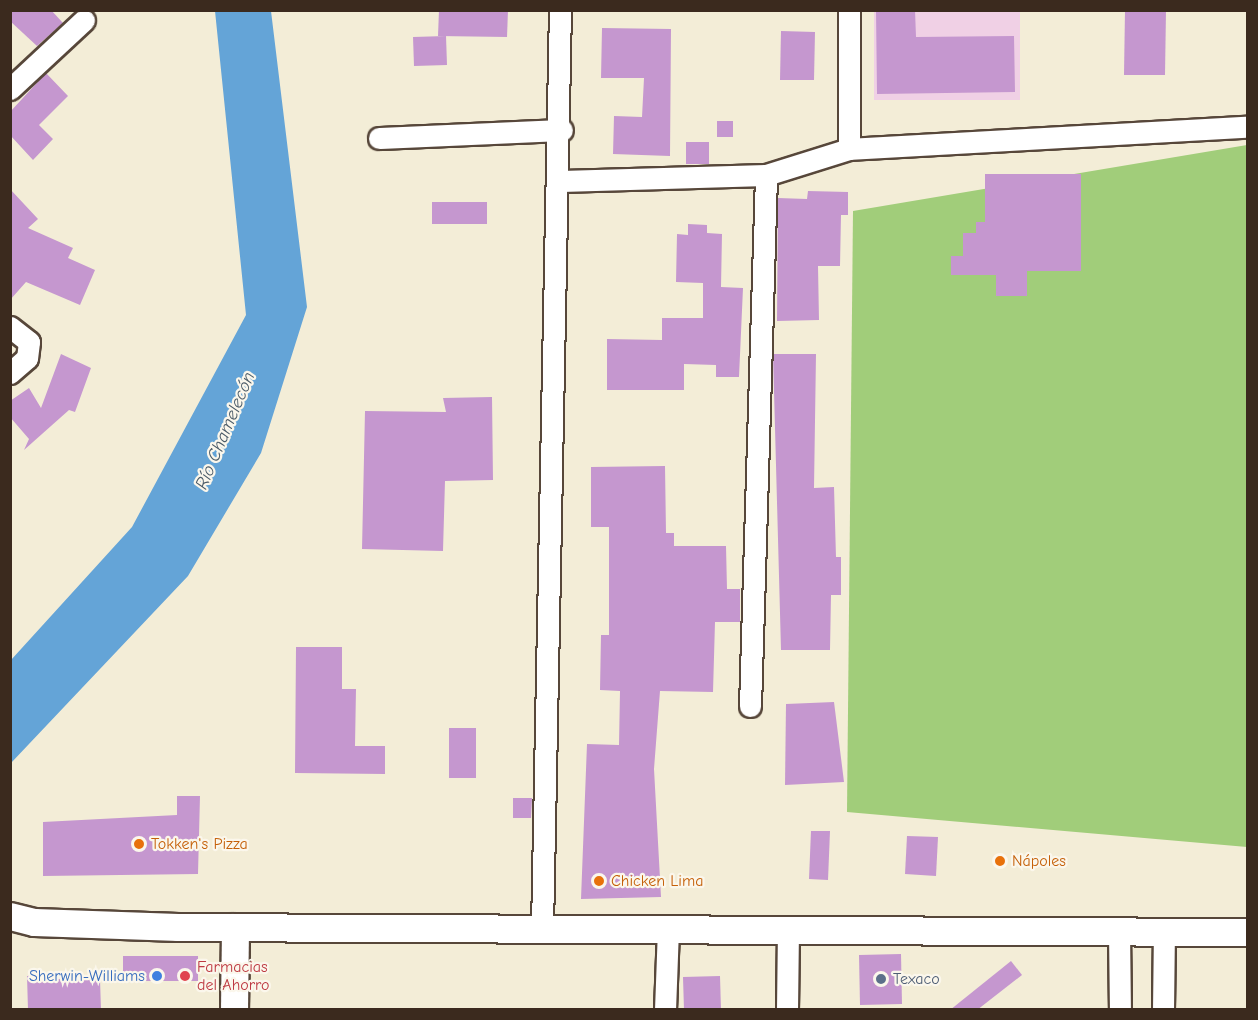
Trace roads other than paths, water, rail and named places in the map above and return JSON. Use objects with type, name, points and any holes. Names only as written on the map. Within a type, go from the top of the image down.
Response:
[{"type":"street","points":[[542,929],[562,130],[560,10]]},
{"type":"street","points":[[849,10],[849,149]]},
{"type":"street","points":[[10,89],[84,20]]},
{"type":"street","points":[[561,181],[766,175],[849,149],[1248,127]]},
{"type":"street","points":[[379,138],[562,130]]},
{"type":"street","points":[[750,706],[766,175]]},
{"type":"street","points":[[10,327],[29,342],[27,358],[10,373]]},
{"type":"street","points":[[10,916],[34,922],[235,927],[1248,932]]},
{"type":"street","points":[[234,1010],[235,927]]},
{"type":"street","points":[[665,1010],[668,930]]},
{"type":"street","points":[[787,1010],[788,930]]},
{"type":"street","points":[[1119,931],[1120,1010]]},
{"type":"street","points":[[1163,1010],[1164,931]]},
{"type":"water","name":"Río Chamelecón","points":[[215,11],[271,11],[307,307],[261,453],[188,576],[11,763],[11,660],[132,527],[246,315]]},
{"type":"place","name":"Tokken's Pizza","points":[[139,844]]},
{"type":"place","name":"Nápoles","points":[[1000,861]]},
{"type":"place","name":"Chicken Lima","points":[[599,881]]},
{"type":"place","name":"Sherwin-Williams","points":[[157,976]]},
{"type":"place","name":"Farmacias del Ahorro","points":[[185,976]]},
{"type":"place","name":"Texaco","points":[[881,979]]}]
